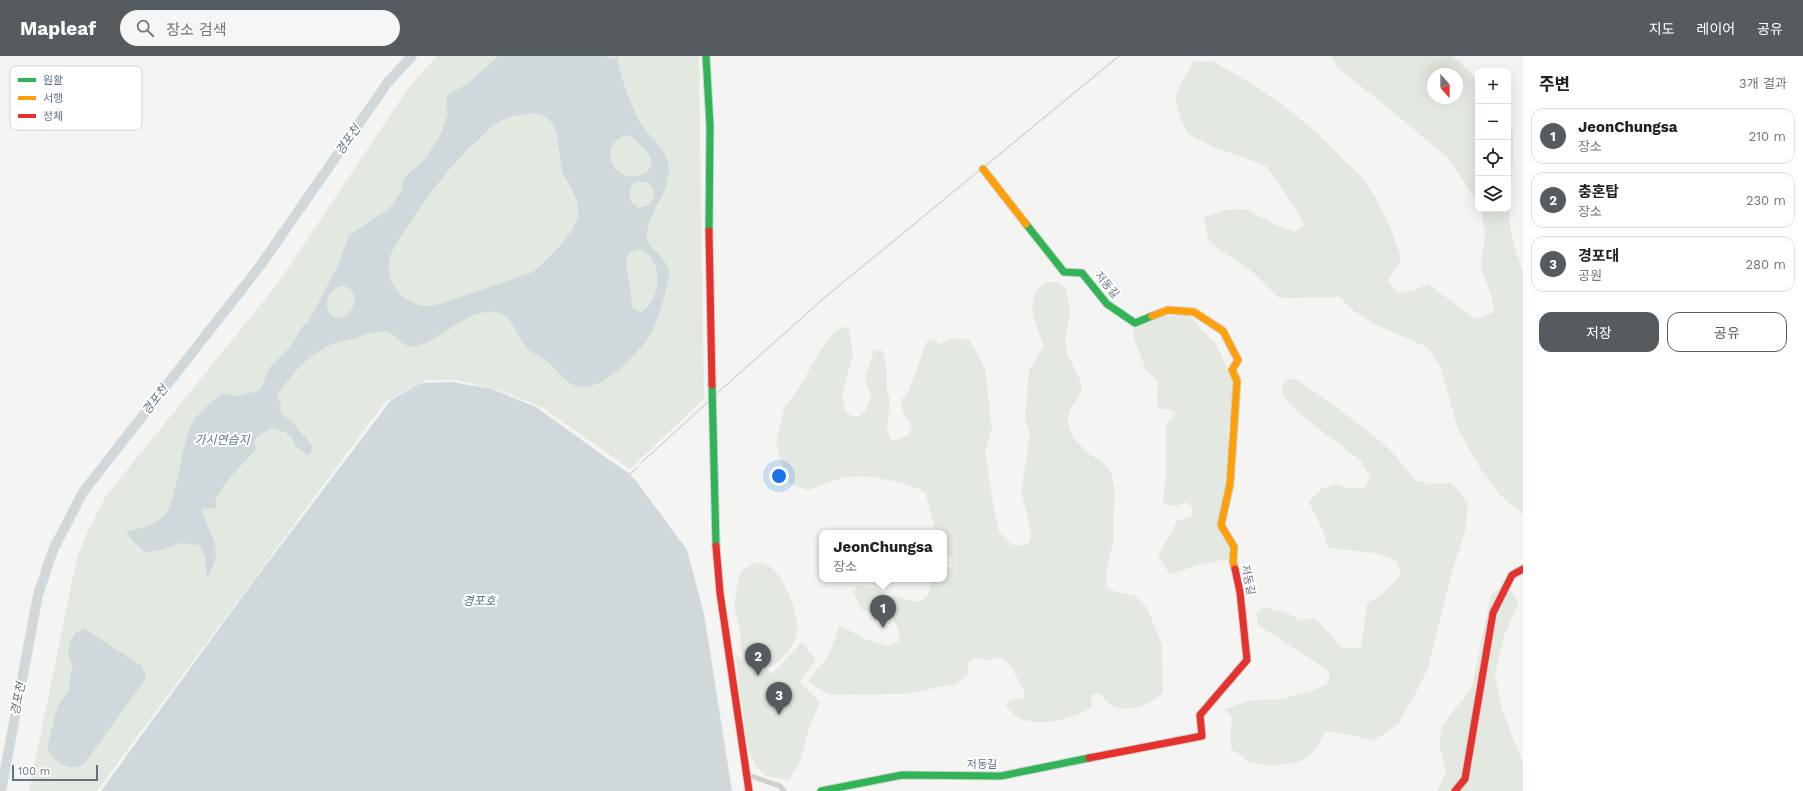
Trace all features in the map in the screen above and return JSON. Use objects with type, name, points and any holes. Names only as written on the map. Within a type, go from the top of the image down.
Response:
[{"type":"street","points":[[706,56],[710,126],[709,214],[715,534],[720,593],[748,775],[749,791]]},
{"type":"street","name":"저동길","points":[[821,791],[902,775],[1000,776],[1202,736],[1200,715],[1247,660],[1240,592],[1233,562],[1234,547],[1221,525],[1230,484],[1237,381],[1232,370],[1238,360],[1224,331],[1194,312],[1168,310],[1135,323],[1128,319],[1107,304],[1082,273],[1064,272],[983,169]]},
{"type":"street","points":[[1455,791],[1465,779],[1493,613],[1512,575],[1523,569]]},
{"type":"street","points":[[748,775],[780,786],[784,791]]},
{"type":"shaded area","points":[[437,56],[699,56],[704,399],[630,469],[543,408],[502,391],[456,380],[426,380],[385,402],[97,791],[29,791],[77,557],[88,531],[106,496],[278,283],[409,87]]},
{"type":"shaded area","points":[[1331,56],[1452,56],[1462,64],[1475,78],[1475,198],[1448,158],[1339,69]]},
{"type":"shaded area","points":[[1213,61],[1266,93],[1315,131],[1365,181],[1391,230],[1401,259],[1388,281],[1399,294],[1428,284],[1476,319],[1494,312],[1491,295],[1481,267],[1485,232],[1482,212],[1509,212],[1512,238],[1523,272],[1523,514],[1501,496],[1481,470],[1458,429],[1441,369],[1427,347],[1376,325],[1351,309],[1340,297],[1279,298],[1249,269],[1216,247],[1208,239],[1204,217],[1224,210],[1244,209],[1278,226],[1295,232],[1304,224],[1294,206],[1266,166],[1214,147],[1188,134],[1180,118],[1175,95],[1193,62]]},
{"type":"shaded area","points":[[1511,128],[1513,131],[1511,187]]},
{"type":"shaded area","points":[[1049,282],[1057,282],[1066,289],[1070,313],[1065,342],[1067,353],[1080,380],[1082,391],[1069,412],[1068,425],[1073,437],[1089,454],[1102,462],[1112,474],[1115,496],[1113,521],[1114,537],[1106,573],[1107,588],[1136,596],[1147,608],[1162,645],[1163,693],[1139,707],[1122,709],[1106,701],[1100,693],[1091,695],[1091,708],[1074,716],[1041,722],[1021,719],[1013,714],[1005,704],[1012,700],[1023,699],[1025,692],[1010,665],[1001,657],[986,660],[975,658],[968,662],[967,676],[955,684],[906,694],[829,695],[809,682],[813,674],[831,650],[839,626],[846,628],[860,637],[887,646],[899,641],[899,633],[890,609],[872,612],[862,610],[853,592],[858,586],[873,588],[888,595],[919,602],[928,595],[931,582],[947,582],[947,568],[952,566],[951,558],[947,553],[947,530],[935,530],[925,492],[896,482],[885,479],[853,477],[839,479],[808,490],[790,484],[784,472],[776,442],[784,408],[798,389],[822,348],[836,330],[849,326],[853,355],[842,395],[845,411],[856,418],[866,410],[871,395],[865,378],[874,351],[882,350],[886,365],[887,391],[890,399],[887,431],[892,441],[909,435],[912,426],[903,413],[901,400],[909,390],[927,341],[934,338],[939,344],[955,338],[969,340],[979,356],[985,370],[992,427],[985,452],[999,531],[1012,545],[1027,545],[1031,538],[1029,523],[1021,492],[1030,434],[1025,418],[1029,370],[1044,346],[1034,319],[1033,310],[1035,294],[1040,287]]},
{"type":"shaded area","points":[[1186,315],[1196,321],[1201,330],[1215,342],[1232,377],[1233,404],[1228,429],[1228,480],[1224,498],[1225,537],[1230,559],[1205,563],[1171,574],[1168,572],[1158,556],[1178,520],[1193,515],[1192,508],[1187,502],[1176,506],[1164,504],[1163,497],[1166,478],[1166,425],[1176,412],[1168,409],[1158,409],[1157,380],[1146,370],[1134,338],[1133,330],[1153,317]]},
{"type":"shaded area","points":[[1286,379],[1296,379],[1346,414],[1384,444],[1397,457],[1414,480],[1430,484],[1451,483],[1468,502],[1466,528],[1453,568],[1428,668],[1398,724],[1375,740],[1326,731],[1314,752],[1299,762],[1272,766],[1250,762],[1231,749],[1230,736],[1232,717],[1225,709],[1248,701],[1279,699],[1310,692],[1329,683],[1329,671],[1258,625],[1256,613],[1264,607],[1290,614],[1300,621],[1314,618],[1343,649],[1361,647],[1367,604],[1386,591],[1401,575],[1397,561],[1375,553],[1328,548],[1323,531],[1309,502],[1321,489],[1335,484],[1349,489],[1366,487],[1370,477],[1361,461],[1305,418],[1286,399],[1281,388]]},
{"type":"shaded area","points":[[755,563],[766,564],[779,576],[789,595],[796,616],[797,632],[794,642],[785,655],[772,666],[752,663],[745,658],[741,650],[740,631],[734,606],[738,580],[742,570]]},
{"type":"shaded area","points":[[1507,585],[1519,603],[1504,636],[1495,675],[1502,710],[1523,763],[1523,791],[1437,791],[1446,772],[1440,747],[1441,727],[1472,687],[1491,594]]},
{"type":"shaded area","points":[[802,642],[816,659],[800,683],[820,701],[809,729],[800,763],[789,780],[766,776],[755,765],[748,750],[735,653],[749,669],[763,665],[772,674]]},
{"type":"water","name":"가시연습지","points":[[498,56],[607,56],[610,59],[617,56],[621,74],[634,109],[645,130],[664,152],[668,163],[669,172],[667,181],[652,215],[647,232],[649,244],[666,263],[669,275],[662,305],[651,334],[638,351],[618,370],[596,384],[586,387],[576,386],[566,381],[548,362],[529,350],[510,321],[506,317],[496,312],[476,314],[429,341],[419,345],[408,346],[395,336],[386,332],[370,333],[333,344],[316,353],[301,365],[277,395],[281,406],[281,413],[293,423],[314,448],[308,455],[296,447],[291,435],[274,428],[260,434],[254,441],[256,449],[228,480],[215,500],[217,508],[201,509],[215,544],[216,558],[207,579],[205,556],[199,545],[180,543],[161,550],[145,552],[132,540],[126,531],[147,526],[157,521],[165,514],[173,498],[187,437],[196,418],[221,394],[239,396],[260,390],[270,367],[290,347],[302,327],[308,323],[339,263],[349,235],[387,210],[393,204],[401,191],[404,178],[425,159],[442,131],[448,114],[446,98],[448,95],[470,82]],"holes":[[[532,113],[544,116],[551,122],[557,134],[562,169],[578,204],[578,215],[572,230],[553,254],[533,272],[443,303],[428,306],[412,302],[398,292],[390,278],[389,261],[393,249],[421,206],[448,171],[468,149],[497,123],[514,116]],[[626,135],[634,138],[652,160],[649,170],[635,176],[625,175],[618,171],[610,156],[611,147],[616,140]],[[637,182],[647,182],[653,188],[655,196],[649,205],[638,208],[632,203],[630,191]],[[640,249],[648,254],[653,261],[656,270],[656,289],[653,298],[648,306],[641,312],[635,310],[632,306],[626,264],[629,254]],[[340,286],[346,286],[354,294],[354,304],[346,315],[335,318],[328,310],[327,301],[331,292]]]},
{"type":"water","name":"경포호","points":[[452,382],[492,389],[536,407],[630,474],[687,550],[704,614],[732,791],[101,791],[250,586],[391,400],[421,383]]},
{"type":"water","points":[[84,628],[142,666],[146,678],[85,763],[74,768],[63,765],[53,757],[47,747],[58,705],[69,690],[70,676],[73,667],[68,654],[70,643],[75,633]]},
{"type":"waterway","name":"경포천","points":[[1,791],[38,595],[53,550],[83,492],[260,266],[388,82],[412,56]]},
{"type":"waterway","points":[[984,167],[1119,56]]},
{"type":"waterway","points":[[716,394],[823,299],[981,169]]},
{"type":"waterway","points":[[641,463],[710,400]]},
{"type":"waterway","points":[[630,474],[638,467]]},
{"type":"traffic: fast","points":[[706,56],[710,126],[709,231]]},
{"type":"traffic: fast","points":[[1026,224],[1064,272],[1082,273],[1107,304],[1135,323],[1152,316]]},
{"type":"traffic: fast","points":[[712,385],[716,546]]},
{"type":"traffic: fast","points":[[821,791],[902,775],[1001,776],[1089,758]]},
{"type":"traffic: slow","points":[[983,169],[1026,224]]},
{"type":"traffic: slow","points":[[1152,316],[1168,310],[1194,312],[1223,331],[1238,360],[1232,370],[1237,381],[1230,484],[1221,525],[1234,547],[1233,562],[1235,569]]},
{"type":"traffic: jam","points":[[709,231],[712,385]]},
{"type":"traffic: jam","points":[[716,546],[720,593],[749,791]]},
{"type":"traffic: jam","points":[[1089,758],[1202,736],[1200,715],[1247,660],[1240,592],[1235,569]]},
{"type":"traffic: jam","points":[[1455,791],[1465,779],[1493,613],[1512,575],[1523,569]]},
{"type":"place","name":"JeonChungsa","points":[[883,628]]},
{"type":"place","name":"충혼탑","points":[[758,676]]},
{"type":"place","name":"경포대","points":[[779,715]]}]
